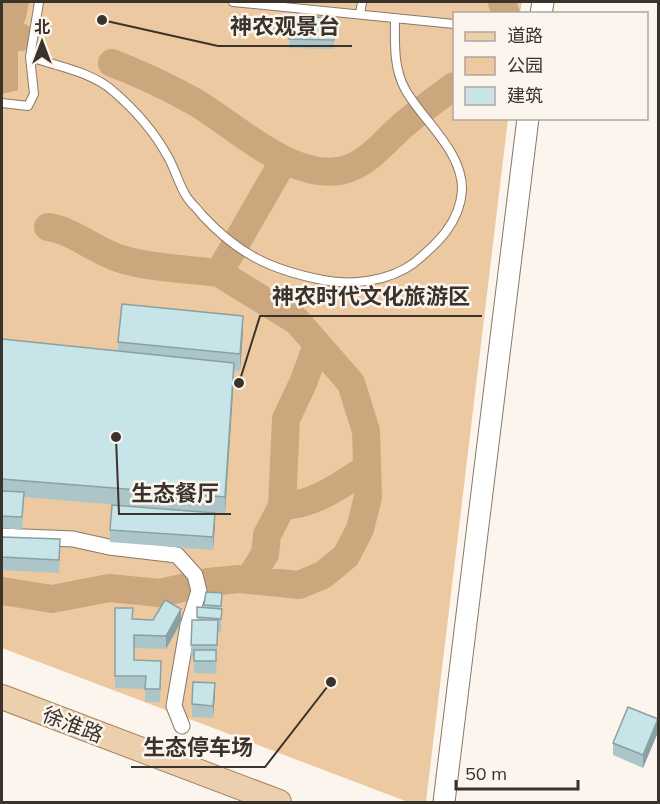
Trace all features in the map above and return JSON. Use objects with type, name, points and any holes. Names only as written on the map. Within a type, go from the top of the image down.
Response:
[{"type":"main road","name":"徐淮路","points":[[2,697],[279,802]]},
{"type":"main road","name":"徐淮路","points":[[2,713],[242,802]]},
{"type":"street","points":[[444,802],[528,120]]},
{"type":"street","points":[[2,536],[73,538],[109,547],[177,555],[195,575],[199,591],[188,625],[174,706],[182,726]]},
{"type":"lane","points":[[2,103],[28,106],[34,94],[30,57],[39,2]]},
{"type":"lane","points":[[233,2],[453,24]]},
{"type":"lane","points":[[360,14],[362,2]]},
{"type":"lane","points":[[30,57],[86,76],[112,89],[168,156],[186,196],[216,230],[244,253],[287,273],[335,283],[382,279],[410,266],[436,245],[455,220],[462,189],[455,161],[405,89],[395,56],[395,18]]},
{"type":"green space","points":[[2,2],[522,2],[520,12],[453,12],[453,120],[508,120],[426,802],[408,802],[2,648]]},
{"type":"shaded area","points":[[2,2],[29,2],[26,18],[18,34],[18,90],[2,94]]},
{"type":"building","points":[[290,16],[335,18],[334,40],[289,39]]},
{"type":"building","points":[[122,304],[243,316],[240,354],[118,342]]},
{"type":"building","points":[[2,339],[234,363],[225,497],[2,479]]},
{"type":"building","points":[[2,491],[24,492],[22,517],[2,516]]},
{"type":"building","points":[[112,505],[215,513],[213,537],[110,530]]},
{"type":"building","points":[[2,537],[60,539],[59,560],[2,557]]},
{"type":"building","points":[[206,592],[222,593],[221,606],[204,605]]},
{"type":"building","points":[[165,600],[181,609],[166,636],[134,635],[134,660],[161,661],[160,689],[145,689],[146,676],[115,676],[115,608],[133,608],[132,619],[153,620]]},
{"type":"building","points":[[197,607],[222,609],[221,619],[197,617]]},
{"type":"building","points":[[192,620],[218,620],[217,645],[191,645]]},
{"type":"building","points":[[194,650],[216,650],[216,661],[194,661]]},
{"type":"building","points":[[193,682],[215,683],[213,706],[192,704]]},
{"type":"building","points":[[628,707],[658,719],[643,755],[613,743]]},
{"type":"waterway","points":[[502,2],[505,12]]},
{"type":"waterway","points":[[2,32],[20,37]]},
{"type":"waterway","points":[[112,63],[195,102],[269,152],[310,170],[330,172],[350,168],[366,159],[413,117],[453,87]]},
{"type":"waterway","points":[[48,227],[66,232],[121,259],[157,266],[219,273],[284,160]]},
{"type":"waterway","points":[[2,591],[52,599],[109,588],[160,593],[208,582],[239,579],[299,585],[323,575],[346,556],[360,529],[368,497],[366,431],[351,383],[297,321],[219,273]]},
{"type":"waterway","points":[[250,578],[265,554],[267,535],[282,506],[286,419],[317,345]]},
{"type":"waterway","points":[[282,506],[316,498],[367,468]]},
{"type":"place","name":"神农观景台","points":[[102,20]]},
{"type":"place","name":"神农时代文化旅游区","points":[[239,383]]},
{"type":"place","name":"生态餐厅","points":[[116,437]]},
{"type":"place","name":"生态停车场","points":[[331,682]]}]
